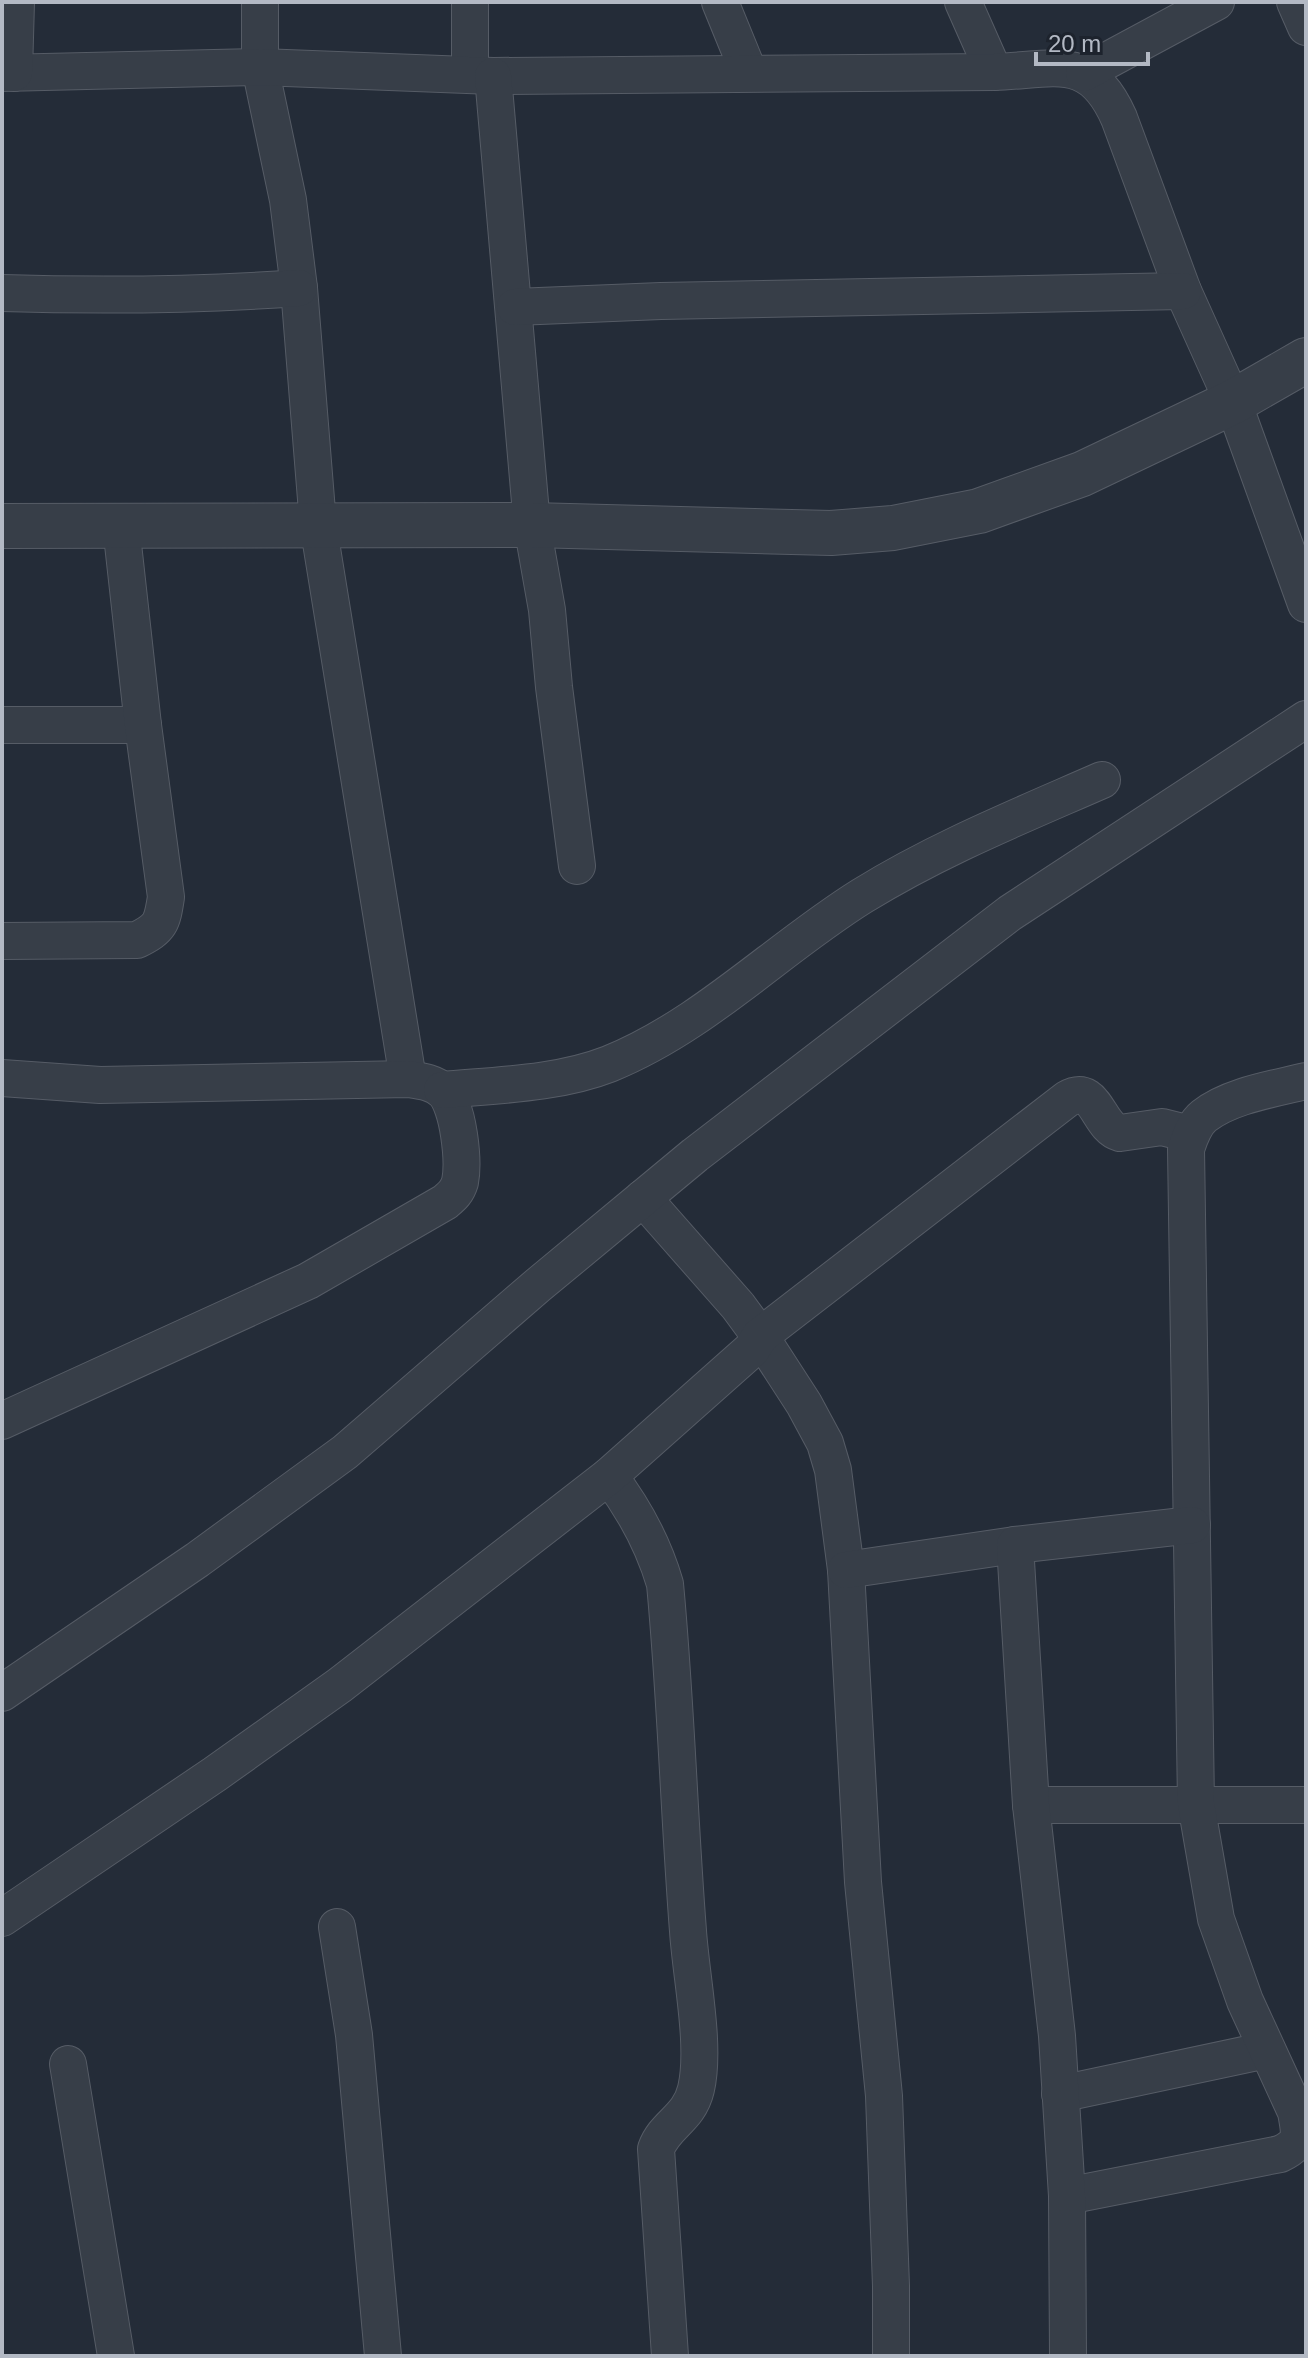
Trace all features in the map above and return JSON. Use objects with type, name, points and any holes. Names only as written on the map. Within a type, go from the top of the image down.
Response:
[{"type":"street","points":[[16,2],[8,73],[260,67],[482,76],[1071,69],[1084,73],[1109,95],[1183,291],[1233,402],[1306,604]]},
{"type":"street","points":[[260,2],[260,67],[288,200],[299,288],[318,524],[408,1079]]},
{"type":"street","points":[[470,2],[515,307],[532,525],[547,610],[577,866]]},
{"type":"street","points":[[720,2],[749,73]]},
{"type":"street","points":[[963,2],[994,72]]},
{"type":"street","points":[[1084,73],[1216,2]]},
{"type":"street","points":[[1295,2],[1306,27]]},
{"type":"street","points":[[2,293],[106,296],[299,288]]},
{"type":"street","points":[[515,307],[677,300],[1183,291]]},
{"type":"street","points":[[2,526],[532,525],[831,533],[893,528],[979,511],[1082,474],[1233,402],[1306,360]]},
{"type":"street","points":[[2,941],[137,940],[155,931],[163,919],[166,897],[121,526]]},
{"type":"street","points":[[2,1693],[197,1560],[345,1452],[695,1155],[1010,913],[1306,719]]},
{"type":"street","points":[[2,725],[143,725]]},
{"type":"street","points":[[442,1090],[517,1083],[583,1072],[610,1063],[703,1010],[893,877],[965,840],[1102,780]]},
{"type":"street","points":[[2,1078],[22,1082],[100,1085],[408,1079],[428,1082],[442,1090],[452,1102],[461,1168],[455,1194],[445,1202],[308,1281],[2,1421]]},
{"type":"street","points":[[1067,2196],[1280,2154],[1298,2141],[1296,2112],[1245,2001],[1216,1919],[1196,1804],[1186,1149],[1190,1134],[1202,1117],[1249,1096],[1306,1081]]},
{"type":"street","points":[[2,1918],[340,1685],[609,1476],[752,1349],[760,1336],[1073,1096],[1088,1097],[1094,1102],[1108,1128],[1114,1131],[1162,1127],[1190,1134]]},
{"type":"street","points":[[643,1198],[738,1306],[760,1336],[804,1404],[825,1443],[833,1470],[846,1570],[863,1882],[884,2096],[891,2356]]},
{"type":"street","points":[[609,1476],[644,1527],[656,1551],[665,1584],[698,2041],[696,2088],[688,2111],[660,2139],[656,2149],[662,2355]]},
{"type":"street","points":[[846,1570],[1015,1545],[1192,1525]]},
{"type":"street","points":[[1015,1545],[1031,1805],[1057,2036],[1067,2196],[1068,2356]]},
{"type":"street","points":[[1031,1805],[1306,1805]]},
{"type":"street","points":[[337,1927],[354,2035],[383,2356]]},
{"type":"street","points":[[1060,2094],[1267,2050]]},
{"type":"street","points":[[68,2064],[116,2356]]}]
